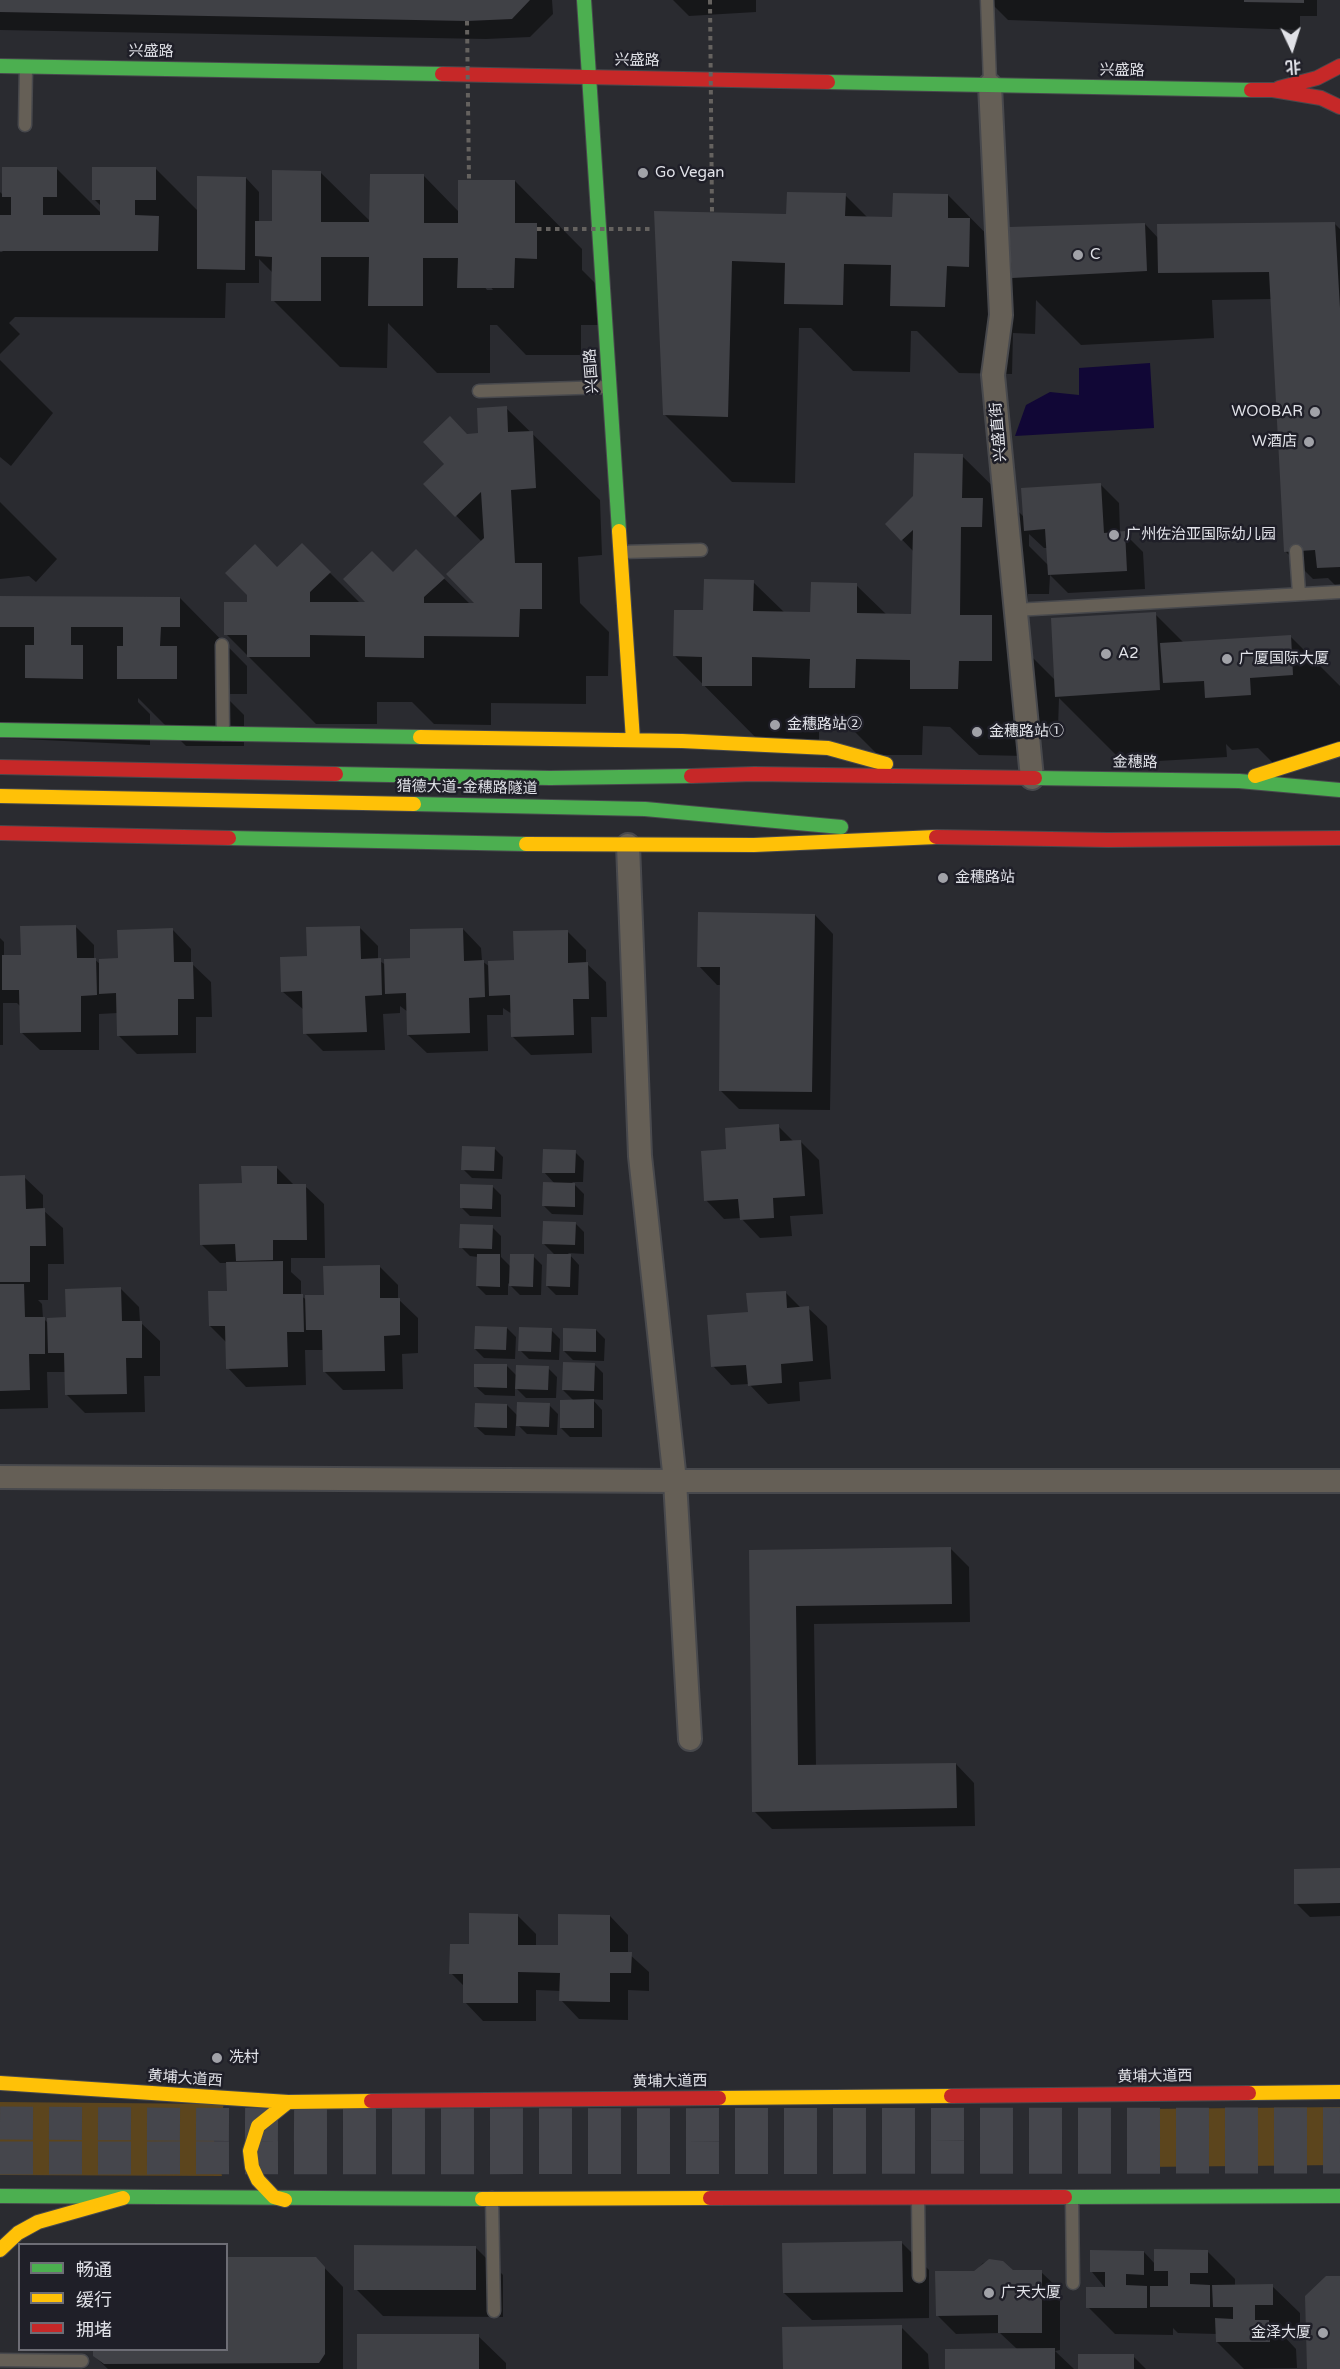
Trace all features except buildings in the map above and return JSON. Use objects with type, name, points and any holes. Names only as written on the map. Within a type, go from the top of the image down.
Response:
[{"type":"main road","name":"兴国路","points":[[584,0],[633,740]]},
{"type":"main road","name":"兴盛路","points":[[0,66],[1272,90]]},
{"type":"main road","points":[[1272,90],[1317,78],[1340,66]]},
{"type":"main road","points":[[1272,90],[1321,98],[1340,107]]},
{"type":"main road","points":[[0,730],[633,740],[828,748],[930,776]]},
{"type":"main road","points":[[1239,781],[1340,749]]},
{"type":"main road","name":"猎德大道-金穗路隧道","points":[[0,767],[560,778],[754,774],[930,776]]},
{"type":"main road","name":"金穗路","points":[[930,776],[1239,781],[1340,790]]},
{"type":"main road","name":"猎德大道-金穗路隧道","points":[[0,796],[645,809],[932,837]]},
{"type":"main road","points":[[0,833],[628,845],[754,845],[932,837],[1108,840],[1340,838]]},
{"type":"main road","name":"黄埔大道西","points":[[0,2083],[288,2102],[1340,2092]]},
{"type":"main road","points":[[285,2200],[274,2197],[258,2180],[250,2151],[258,2126],[288,2102]]},
{"type":"main road","points":[[0,2196],[285,2200],[1338,2196]]},
{"type":"main road","points":[[0,2250],[18,2233],[38,2222],[123,2198]]},
{"type":"street","name":"兴盛直街","points":[[990,85],[1002,315],[993,375],[1032,778]]},
{"type":"street","points":[[628,845],[640,1156],[675,1482],[690,1739]]},
{"type":"street","points":[[0,1477],[675,1482],[1340,1481]]},
{"type":"lane","points":[[987,0],[990,85]]},
{"type":"lane","points":[[25,125],[26,66]]},
{"type":"lane","points":[[479,391],[610,387]]},
{"type":"lane","points":[[621,552],[701,550]]},
{"type":"lane","points":[[1296,551],[1299,594]]},
{"type":"lane","points":[[1015,610],[1340,591]]},
{"type":"lane","points":[[222,645],[223,735]]},
{"type":"lane","points":[[1072,2197],[1073,2283]]},
{"type":"lane","points":[[918,2198],[919,2276]]},
{"type":"lane","points":[[492,2199],[494,2311]]},
{"type":"lane","points":[[0,2360],[82,2361]]},
{"type":"path","points":[[710,0],[712,212]]},
{"type":"path","points":[[467,21],[469,180]]},
{"type":"path","points":[[537,230],[654,229]]},
{"type":"shaded area","points":[[1150,363],[1154,428],[1015,436],[1026,405],[1050,392],[1079,395],[1079,368]]},
{"type":"shaded area","points":[[0,2102],[224,2104],[214,2142],[222,2176],[0,2175]]},
{"type":"shaded area","points":[[1340,2107],[1340,2165],[1143,2167],[1142,2109]]},
{"type":"tunnel","points":[[0,2123],[1340,2124]]},
{"type":"tunnel","points":[[0,2158],[1340,2157]]},
{"type":"traffic: fast","points":[[584,0],[619,531]]},
{"type":"traffic: fast","points":[[0,66],[442,74]]},
{"type":"traffic: fast","points":[[828,82],[1251,90]]},
{"type":"traffic: fast","points":[[0,730],[420,737]]},
{"type":"traffic: fast","points":[[336,774],[550,778],[691,776]]},
{"type":"traffic: fast","points":[[1035,778],[1239,781],[1340,790]]},
{"type":"traffic: fast","points":[[414,804],[645,809],[841,827]]},
{"type":"traffic: fast","points":[[229,838],[526,844]]},
{"type":"traffic: fast","points":[[0,2196],[482,2199]]},
{"type":"traffic: fast","points":[[1065,2197],[1340,2196]]},
{"type":"traffic: slow","points":[[619,531],[633,740]]},
{"type":"traffic: slow","points":[[420,737],[682,741],[828,748],[886,764]]},
{"type":"traffic: slow","points":[[1255,776],[1340,749]]},
{"type":"traffic: slow","points":[[0,796],[414,804]]},
{"type":"traffic: slow","points":[[526,844],[754,845],[936,837]]},
{"type":"traffic: slow","points":[[0,2083],[288,2102],[371,2101]]},
{"type":"traffic: slow","points":[[1249,2093],[1340,2092]]},
{"type":"traffic: slow","points":[[719,2098],[951,2096]]},
{"type":"traffic: slow","points":[[285,2200],[274,2197],[258,2180],[252,2167],[250,2151],[258,2126],[288,2102]]},
{"type":"traffic: slow","points":[[0,2250],[18,2233],[38,2222],[123,2198]]},
{"type":"traffic: slow","points":[[482,2199],[710,2198]]},
{"type":"traffic: jam","points":[[1279,88],[1317,78],[1340,66]]},
{"type":"traffic: jam","points":[[442,74],[828,82]]},
{"type":"traffic: jam","points":[[1251,90],[1273,90],[1321,98],[1340,107]]},
{"type":"traffic: jam","points":[[0,767],[336,774]]},
{"type":"traffic: jam","points":[[691,776],[754,774],[1035,778]]},
{"type":"traffic: jam","points":[[0,833],[229,838]]},
{"type":"traffic: jam","points":[[936,837],[1108,840],[1340,838]]},
{"type":"traffic: jam","points":[[951,2096],[1249,2093]]},
{"type":"traffic: jam","points":[[371,2101],[719,2098]]},
{"type":"traffic: jam","points":[[710,2198],[1065,2197]]},
{"type":"place","name":"Go Vegan","points":[[643,173]]},
{"type":"place","name":"C","points":[[1078,255]]},
{"type":"place","name":"WOOBAR","points":[[1315,412]]},
{"type":"place","name":"W酒店","points":[[1309,442]]},
{"type":"place","name":"广州佐治亚国际幼儿园","points":[[1114,535]]},
{"type":"place","name":"A2","points":[[1106,654]]},
{"type":"place","name":"广厦国际大厦","points":[[1227,659]]},
{"type":"place","name":"金穗路站②","points":[[775,725]]},
{"type":"place","name":"金穗路站①","points":[[977,732]]},
{"type":"place","name":"金穗路站","points":[[943,878]]},
{"type":"place","name":"冼村","points":[[217,2058]]},
{"type":"place","name":"广天大厦","points":[[989,2293]]},
{"type":"place","name":"金泽大厦","points":[[1323,2333]]}]
